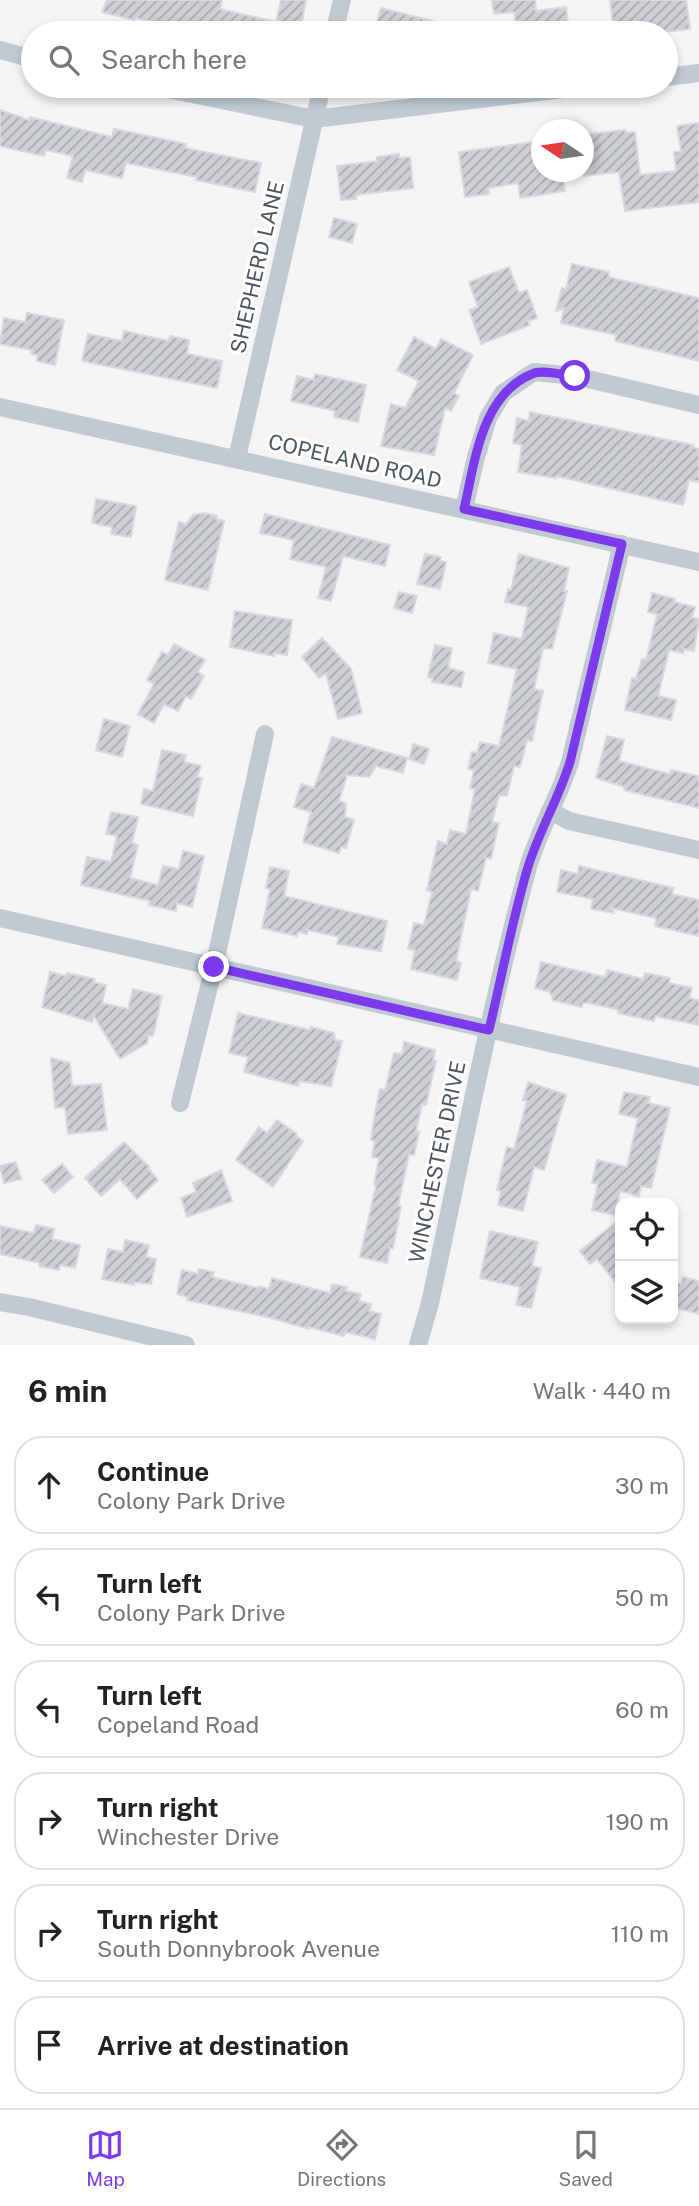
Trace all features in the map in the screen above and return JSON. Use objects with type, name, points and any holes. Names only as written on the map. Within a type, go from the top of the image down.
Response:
[{"type":"street","points":[[337,21],[342,0]]},
{"type":"street","points":[[0,50],[21,56]]},
{"type":"street","points":[[678,75],[699,73]]},
{"type":"street","points":[[212,98],[314,119],[489,98]]},
{"type":"street","name":"SHEPHERD LANE","points":[[237,458],[319,98]]},
{"type":"street","points":[[464,509],[488,418],[503,393],[534,372],[575,376],[699,405]]},
{"type":"street","name":"COPELAND ROAD","points":[[0,407],[699,562]]},
{"type":"street","name":"WINCHESTER DRIVE","points":[[418,1345],[430,1303],[527,869],[570,762],[622,544]]},
{"type":"street","points":[[180,1103],[214,967],[265,734]]},
{"type":"street","points":[[550,811],[569,821],[699,850]]},
{"type":"street","points":[[0,918],[699,1077]]},
{"type":"street","points":[[0,1302],[186,1345]]},
{"type":"building","points":[[107,0],[222,0],[220,9],[272,21],[149,21],[102,12]]},
{"type":"building","points":[[281,0],[306,0],[302,21],[276,21]]},
{"type":"building","points":[[492,0],[535,0],[536,11],[566,7],[568,21],[515,21],[514,12],[494,14]]},
{"type":"building","points":[[610,0],[686,0],[690,29],[678,30],[678,21],[613,21]]},
{"type":"building","points":[[381,8],[432,21],[377,21]]},
{"type":"building","points":[[0,110],[29,120],[30,117],[112,137],[114,129],[186,144],[185,148],[261,163],[255,192],[126,163],[122,178],[85,170],[82,182],[67,178],[73,156],[46,150],[44,156],[0,146]]},
{"type":"building","points":[[699,123],[699,202],[625,211],[619,172],[594,175],[594,134],[625,130],[626,133],[635,132],[640,175],[676,171],[674,152],[681,151],[677,126]]},
{"type":"building","points":[[531,142],[531,182],[564,182],[565,191],[520,198],[518,183],[488,188],[489,194],[465,197],[459,152]]},
{"type":"building","points":[[399,154],[399,158],[410,157],[413,188],[356,195],[356,199],[341,200],[337,166],[377,161],[377,157]]},
{"type":"building","points":[[334,218],[357,224],[352,243],[329,237]]},
{"type":"building","points":[[572,264],[609,272],[608,277],[699,298],[699,361],[615,341],[616,335],[561,323],[564,308],[556,311],[562,288],[566,289]]},
{"type":"building","points":[[509,267],[519,293],[527,290],[537,318],[528,321],[530,325],[481,344],[469,310],[478,307],[469,282]]},
{"type":"building","points":[[27,313],[64,320],[55,365],[37,361],[38,355],[31,354],[32,350],[0,344],[4,318],[25,322]]},
{"type":"building","points":[[124,331],[169,341],[170,336],[189,340],[187,354],[222,361],[217,388],[82,361],[88,334],[122,341]]},
{"type":"building","points":[[414,337],[436,349],[441,339],[473,355],[454,393],[459,396],[451,411],[445,408],[434,455],[381,446],[391,404],[405,408],[419,381],[397,370]]},
{"type":"building","points":[[315,374],[366,385],[358,422],[334,417],[335,411],[291,401],[297,376],[314,380]]},
{"type":"building","points":[[530,412],[693,445],[692,447],[699,449],[699,482],[689,480],[683,505],[556,476],[518,472],[522,445],[513,443],[517,418],[529,421]]},
{"type":"building","points":[[96,499],[136,506],[131,537],[111,534],[112,527],[92,523]]},
{"type":"building","points":[[204,513],[224,521],[208,590],[165,580],[179,522],[186,524],[193,515]]},
{"type":"building","points":[[265,514],[390,545],[385,566],[343,556],[331,601],[318,598],[326,567],[290,559],[294,540],[260,533]]},
{"type":"building","points":[[425,554],[441,557],[440,561],[446,562],[440,589],[417,584]]},
{"type":"building","points":[[519,554],[569,568],[564,591],[567,591],[552,649],[543,648],[534,689],[543,691],[532,741],[527,740],[520,767],[514,766],[507,796],[499,795],[492,822],[499,823],[491,859],[486,858],[478,891],[471,889],[456,961],[461,963],[457,980],[411,969],[415,950],[408,949],[414,923],[424,925],[432,892],[427,890],[438,841],[447,844],[450,830],[466,834],[475,789],[470,788],[474,770],[468,769],[472,752],[477,753],[480,742],[499,746],[517,669],[488,663],[494,633],[522,639],[528,607],[505,602],[508,589],[511,590]]},
{"type":"building","points":[[399,592],[417,596],[412,613],[394,608]]},
{"type":"building","points":[[652,593],[695,607],[692,618],[699,619],[694,651],[684,649],[683,653],[669,650],[658,696],[676,700],[671,720],[625,710],[632,678],[636,679],[642,659],[646,660],[657,614],[648,612]]},
{"type":"building","points":[[235,611],[292,620],[287,655],[274,653],[274,656],[230,647]]},
{"type":"building","points":[[322,638],[351,669],[362,713],[338,719],[326,673],[319,678],[302,657]]},
{"type":"building","points":[[174,644],[205,660],[198,672],[204,676],[191,699],[186,696],[178,711],[164,704],[154,723],[138,714],[154,684],[147,680],[162,652],[168,655]]},
{"type":"building","points":[[435,645],[452,648],[448,668],[464,672],[461,687],[432,682],[433,678],[428,677]]},
{"type":"building","points":[[104,719],[130,726],[122,757],[96,750]]},
{"type":"building","points":[[607,736],[624,740],[619,761],[670,774],[671,770],[699,776],[699,808],[624,790],[625,787],[596,778]]},
{"type":"building","points":[[332,737],[407,758],[403,773],[376,766],[369,777],[347,775],[339,801],[346,803],[345,817],[354,820],[346,848],[341,847],[339,853],[303,842],[311,812],[294,807],[301,784],[314,788]]},
{"type":"building","points":[[413,744],[429,749],[424,764],[409,759]]},
{"type":"building","points":[[162,750],[186,755],[184,762],[201,766],[197,777],[202,778],[193,816],[141,804],[144,789],[153,791]]},
{"type":"building","points":[[111,812],[138,817],[132,843],[138,845],[130,878],[158,885],[163,866],[179,869],[183,851],[204,856],[192,907],[177,903],[176,911],[149,905],[150,901],[81,885],[87,857],[111,862],[117,836],[106,834]]},
{"type":"building","points":[[579,866],[674,888],[672,894],[699,900],[699,936],[655,926],[656,918],[611,908],[614,913],[591,909],[593,899],[557,892],[561,870],[578,874]]},
{"type":"building","points":[[270,867],[289,871],[284,896],[387,921],[381,951],[337,944],[339,937],[308,930],[307,934],[298,932],[297,936],[262,928],[270,889],[266,888]]},
{"type":"building","points":[[541,962],[605,977],[607,970],[643,979],[645,973],[670,978],[669,983],[692,988],[689,998],[699,1000],[699,1025],[655,1016],[654,1021],[589,1003],[583,1003],[582,1007],[552,1000],[553,995],[550,995],[550,992],[535,988]]},
{"type":"building","points":[[50,972],[95,979],[94,982],[106,985],[102,1003],[128,1009],[133,989],[162,996],[153,1036],[149,1035],[147,1043],[120,1059],[94,1016],[92,1022],[42,1007]]},
{"type":"building","points":[[238,1013],[334,1033],[335,1040],[342,1041],[331,1086],[299,1081],[298,1086],[244,1072],[248,1057],[229,1053]]},
{"type":"building","points":[[404,1042],[435,1050],[433,1061],[436,1061],[426,1105],[422,1104],[414,1155],[409,1154],[398,1206],[401,1206],[393,1248],[390,1248],[387,1263],[360,1257],[376,1185],[379,1158],[372,1157],[375,1141],[371,1140],[376,1107],[380,1089],[385,1090],[394,1053],[402,1054]]},
{"type":"building","points":[[51,1058],[70,1063],[72,1086],[101,1084],[107,1130],[68,1134],[65,1107],[55,1108]]},
{"type":"building","points":[[528,1082],[566,1095],[544,1170],[534,1167],[523,1211],[498,1205],[501,1191],[497,1190],[507,1147],[514,1149],[527,1101],[523,1100]]},
{"type":"building","points":[[624,1092],[650,1097],[648,1103],[670,1108],[651,1188],[641,1186],[639,1196],[620,1191],[619,1198],[615,1198],[615,1215],[592,1210],[598,1184],[592,1183],[597,1160],[627,1167],[638,1118],[619,1114]]},
{"type":"building","points":[[277,1120],[303,1141],[273,1187],[236,1160],[259,1127],[267,1133]]},
{"type":"building","points":[[124,1142],[158,1180],[137,1199],[120,1179],[101,1196],[85,1178]]},
{"type":"building","points":[[16,1162],[21,1179],[4,1183],[0,1166]]},
{"type":"building","points":[[62,1164],[73,1177],[54,1193],[42,1180]]},
{"type":"building","points":[[221,1170],[232,1201],[187,1217],[181,1198],[196,1192],[193,1183]]},
{"type":"building","points":[[615,1223],[615,1282],[597,1259],[590,1264],[580,1251]]},
{"type":"building","points":[[36,1225],[54,1229],[52,1239],[80,1245],[75,1268],[60,1265],[59,1270],[0,1254],[0,1226],[34,1233]]},
{"type":"building","points":[[490,1231],[538,1242],[532,1266],[541,1268],[531,1308],[516,1305],[520,1287],[480,1278]]},
{"type":"building","points":[[125,1240],[149,1245],[146,1257],[156,1259],[151,1284],[134,1282],[134,1285],[102,1279],[108,1249],[123,1252]]},
{"type":"building","points":[[199,1269],[214,1272],[212,1277],[258,1288],[269,1289],[272,1278],[330,1293],[332,1284],[347,1287],[346,1291],[361,1294],[359,1301],[371,1304],[369,1311],[381,1314],[375,1339],[345,1332],[344,1336],[309,1329],[187,1300],[188,1297],[177,1294],[182,1270],[198,1274]]},
{"type":"building","points":[[683,1277],[699,1281],[699,1314],[678,1308],[678,1283],[681,1284]]},
{"type":"route","points":[[214,967],[489,1030],[527,869],[570,762],[622,544],[464,509],[488,418],[503,393],[534,372],[575,376]]}]
